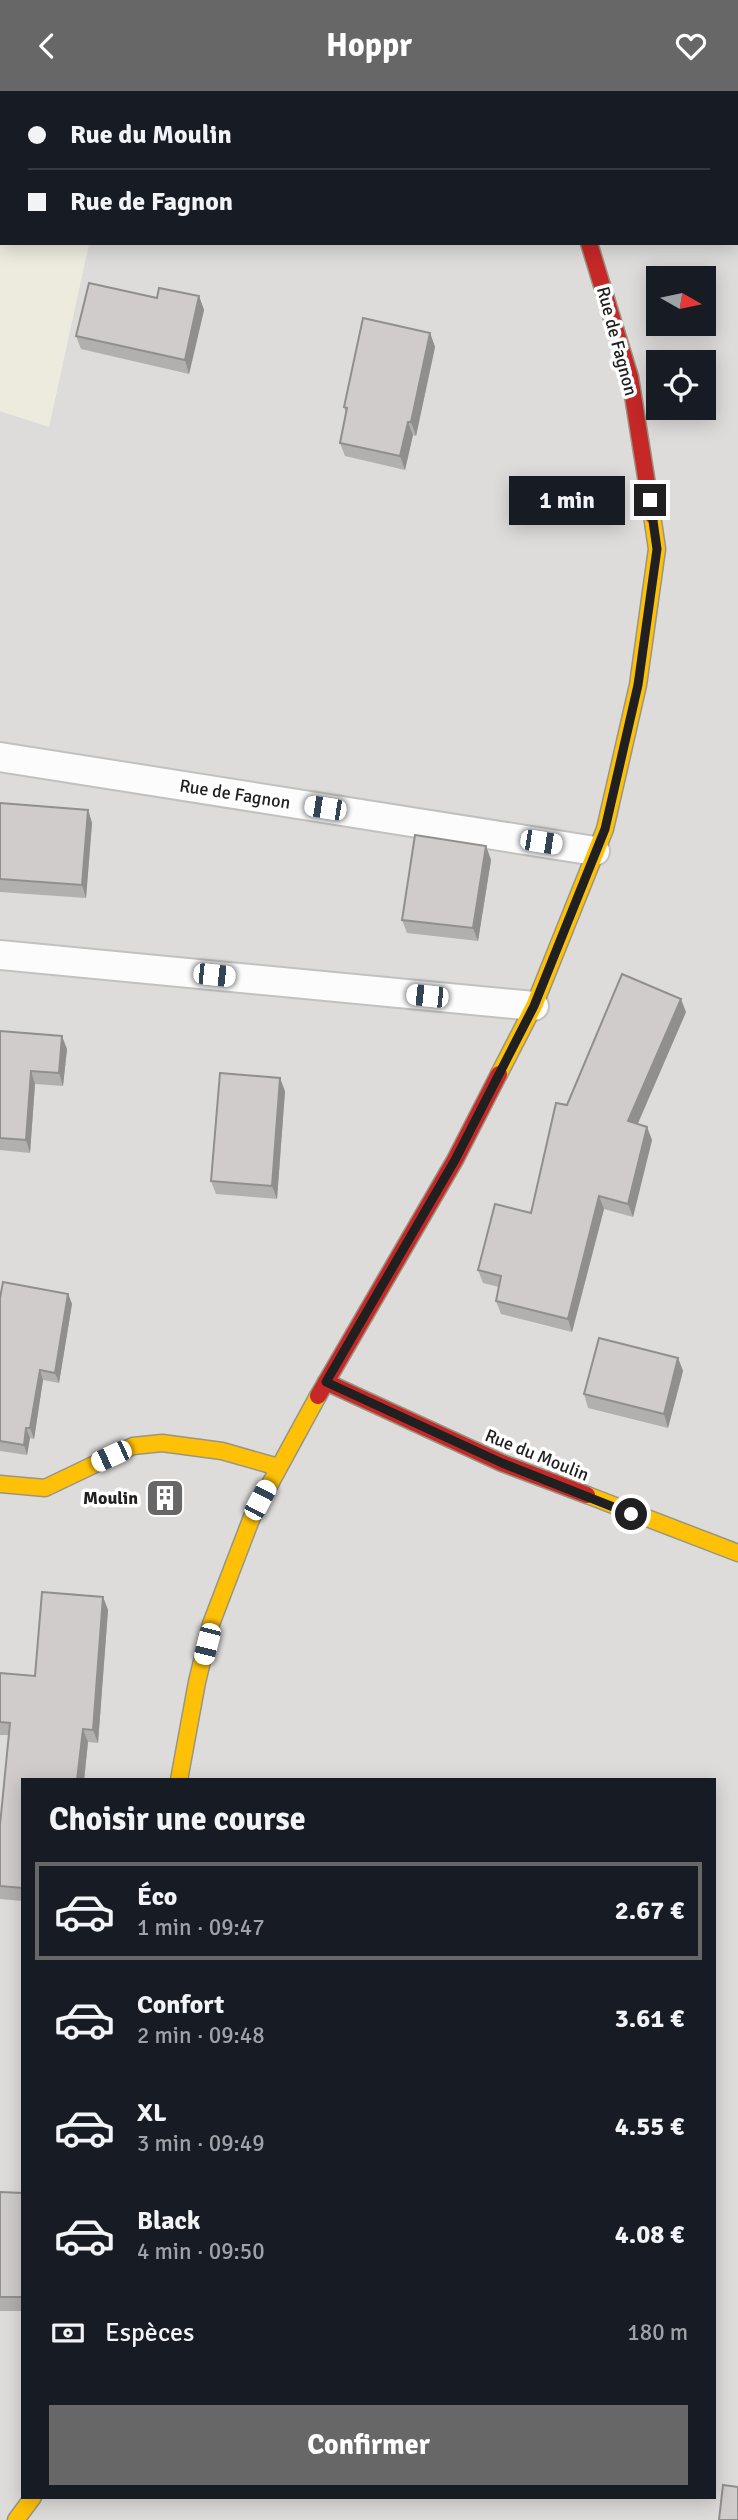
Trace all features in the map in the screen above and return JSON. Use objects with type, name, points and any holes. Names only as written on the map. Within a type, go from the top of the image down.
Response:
[{"type":"street","name":"Rue de Fagnon","points":[[179,1778],[197,1682],[211,1625],[252,1517],[326,1382],[455,1160],[534,1006],[605,829],[638,685],[657,549],[630,377],[590,245]]},
{"type":"street","name":"Rue du Moulin","points":[[326,1382],[502,1463],[738,1553]]},
{"type":"street","points":[[0,1484],[45,1488],[133,1446],[162,1443],[222,1451],[278,1467]]},
{"type":"street","points":[[16,2520],[32,2499]]},
{"type":"lane","name":"Rue de Fagnon","points":[[0,757],[595,851]]},
{"type":"lane","points":[[0,955],[534,1006]]},
{"type":"shaded area","points":[[0,245],[89,245],[49,427],[0,411]]},
{"type":"shaded area","points":[[89,245],[738,245],[738,2520],[0,2520],[0,411],[49,426]]},
{"type":"building","points":[[89,283],[157,298],[159,288],[199,296],[185,360],[76,336]]},
{"type":"building","points":[[363,318],[430,333],[411,422],[408,422],[400,456],[340,443],[347,408],[344,407]]},
{"type":"building","points":[[0,803],[88,810],[82,885],[0,879]]},
{"type":"building","points":[[415,835],[486,846],[473,928],[402,920]]},
{"type":"building","points":[[622,974],[681,999],[628,1121],[647,1127],[628,1204],[599,1196],[568,1319],[496,1301],[501,1276],[478,1270],[495,1204],[531,1213],[556,1103],[567,1105]]},
{"type":"building","points":[[0,1031],[62,1036],[59,1073],[31,1071],[26,1140],[0,1138]]},
{"type":"building","points":[[220,1073],[280,1078],[272,1186],[211,1181]]},
{"type":"building","points":[[3,1282],[68,1294],[55,1373],[40,1370],[30,1428],[26,1428],[24,1445],[0,1441],[0,1298]]},
{"type":"building","points":[[599,1338],[678,1358],[664,1414],[584,1394]]},
{"type":"building","points":[[42,1592],[103,1597],[93,1730],[83,1729],[77,1778],[21,1778],[21,1888],[0,1886],[0,1825],[10,1723],[0,1722],[0,1673],[35,1676]]},
{"type":"building","points":[[0,2192],[21,2193],[21,2297],[0,2297]]},
{"type":"building","points":[[723,2485],[738,2487],[738,2520],[719,2520]]},
{"type":"traffic: slow","points":[[499,1074],[534,1006],[605,829],[638,685],[657,549],[652,515]]},
{"type":"traffic: slow","points":[[179,1778],[211,1624],[252,1517],[318,1396]]},
{"type":"traffic: slow","points":[[0,1484],[45,1488],[133,1446],[162,1443],[222,1451],[278,1467]]},
{"type":"traffic: slow","points":[[587,1495],[738,1553]]},
{"type":"traffic: slow","points":[[16,2520],[32,2499]]},
{"type":"traffic: jam","points":[[590,245],[630,377],[652,515]]},
{"type":"traffic: jam","points":[[318,1396],[455,1160],[499,1074]]},
{"type":"traffic: jam","points":[[326,1382],[502,1463],[587,1495]]},
{"type":"place","name":"Moulin","points":[[165,1498]]},
{"type":"route","points":[[631,1514],[502,1463],[326,1382],[455,1160],[534,1006],[605,829],[638,685],[657,549],[650,500]]}]
